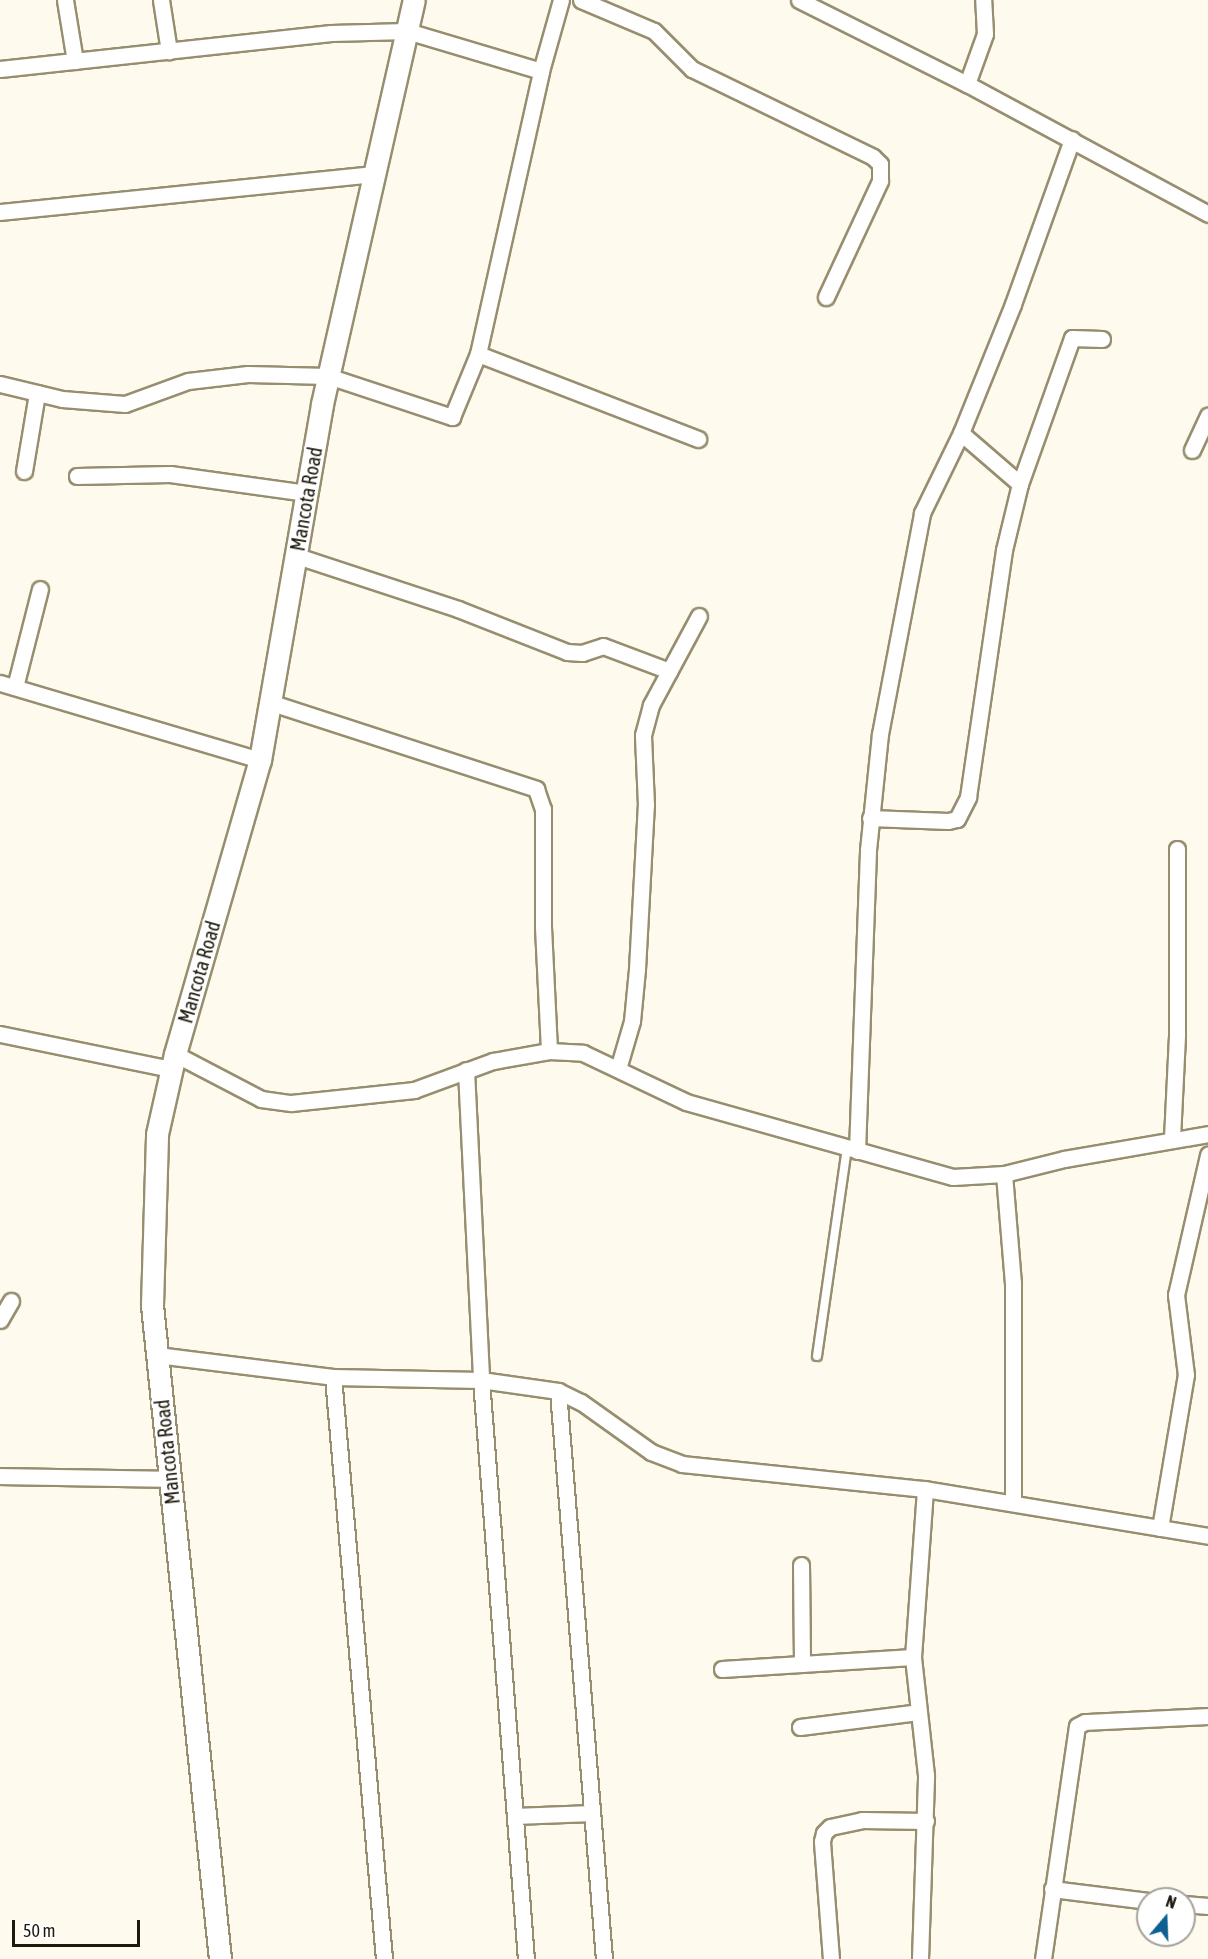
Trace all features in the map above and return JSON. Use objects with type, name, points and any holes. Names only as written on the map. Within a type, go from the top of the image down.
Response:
[{"type":"main road","name":"Mancota Road","points":[[220,1959],[152,1305],[157,1134],[173,1062],[260,760],[272,704],[328,376],[414,0]]},
{"type":"street","points":[[65,0],[75,61]]},
{"type":"street","points":[[161,0],[169,51]]},
{"type":"street","points":[[0,384],[37,393],[124,404],[189,381],[248,374],[328,376],[452,417],[478,354],[541,71],[561,0]]},
{"type":"street","points":[[581,0],[654,31],[692,69],[873,157],[880,164],[880,181],[826,297]]},
{"type":"street","points":[[799,0],[967,84],[1208,214]]},
{"type":"street","points":[[967,84],[985,34],[983,0]]},
{"type":"street","points":[[0,69],[331,33],[406,31],[541,71]]},
{"type":"street","points":[[852,1150],[870,818],[880,734],[914,546],[922,513],[960,433],[1013,304],[1072,139]]},
{"type":"street","points":[[0,212],[374,174]]},
{"type":"street","points":[[870,818],[948,821],[957,819],[964,810],[1004,550],[1020,484],[1072,338],[1102,339]]},
{"type":"street","points":[[478,354],[698,439]]},
{"type":"street","points":[[24,471],[37,393]]},
{"type":"street","points":[[1192,450],[1208,416]]},
{"type":"street","points":[[960,433],[1020,484]]},
{"type":"street","points":[[77,476],[170,474],[307,493]]},
{"type":"street","points":[[297,556],[458,609],[567,652],[582,653],[603,646],[669,671]]},
{"type":"street","points":[[40,589],[7,685],[260,760]]},
{"type":"street","points":[[618,1069],[632,1021],[638,957],[646,804],[643,735],[651,705],[699,616]]},
{"type":"street","points":[[272,704],[536,789],[543,809],[543,927],[549,1051]]},
{"type":"street","points":[[1172,1138],[1177,1035],[1177,849]]},
{"type":"street","points":[[0,1034],[173,1062],[261,1099],[291,1103],[414,1090],[466,1071],[549,1051],[582,1053],[686,1102],[953,1177],[1004,1174],[1172,1138],[1208,1134]]},
{"type":"street","points":[[466,1071],[481,1380],[526,1959]]},
{"type":"street","points":[[1160,1528],[1186,1375],[1178,1285],[1208,1155]]},
{"type":"street","points":[[1004,1174],[1013,1283],[1013,1503]]},
{"type":"street","points":[[0,1320],[11,1301]]},
{"type":"street","points":[[157,1355],[333,1377],[481,1380],[558,1391],[582,1402],[665,1460],[925,1489],[1208,1536]]},
{"type":"street","points":[[333,1377],[384,1959]]},
{"type":"street","points":[[558,1391],[585,1695],[591,1813],[604,1959]]},
{"type":"street","points":[[2,1472],[170,1479]]},
{"type":"street","points":[[920,1959],[926,1821],[913,1657],[925,1489]]},
{"type":"street","points":[[801,1565],[802,1664]]},
{"type":"street","points":[[722,1669],[913,1657]]},
{"type":"street","points":[[800,1727],[918,1712]]},
{"type":"street","points":[[1043,1959],[1077,1726],[1085,1722],[1208,1716]]},
{"type":"street","points":[[515,1816],[591,1813]]},
{"type":"street","points":[[831,1959],[822,1841],[825,1833],[846,1822],[926,1821]]},
{"type":"street","points":[[1052,1889],[1136,1900]]},
{"type":"lane","points":[[818,1356],[852,1150]]}]
